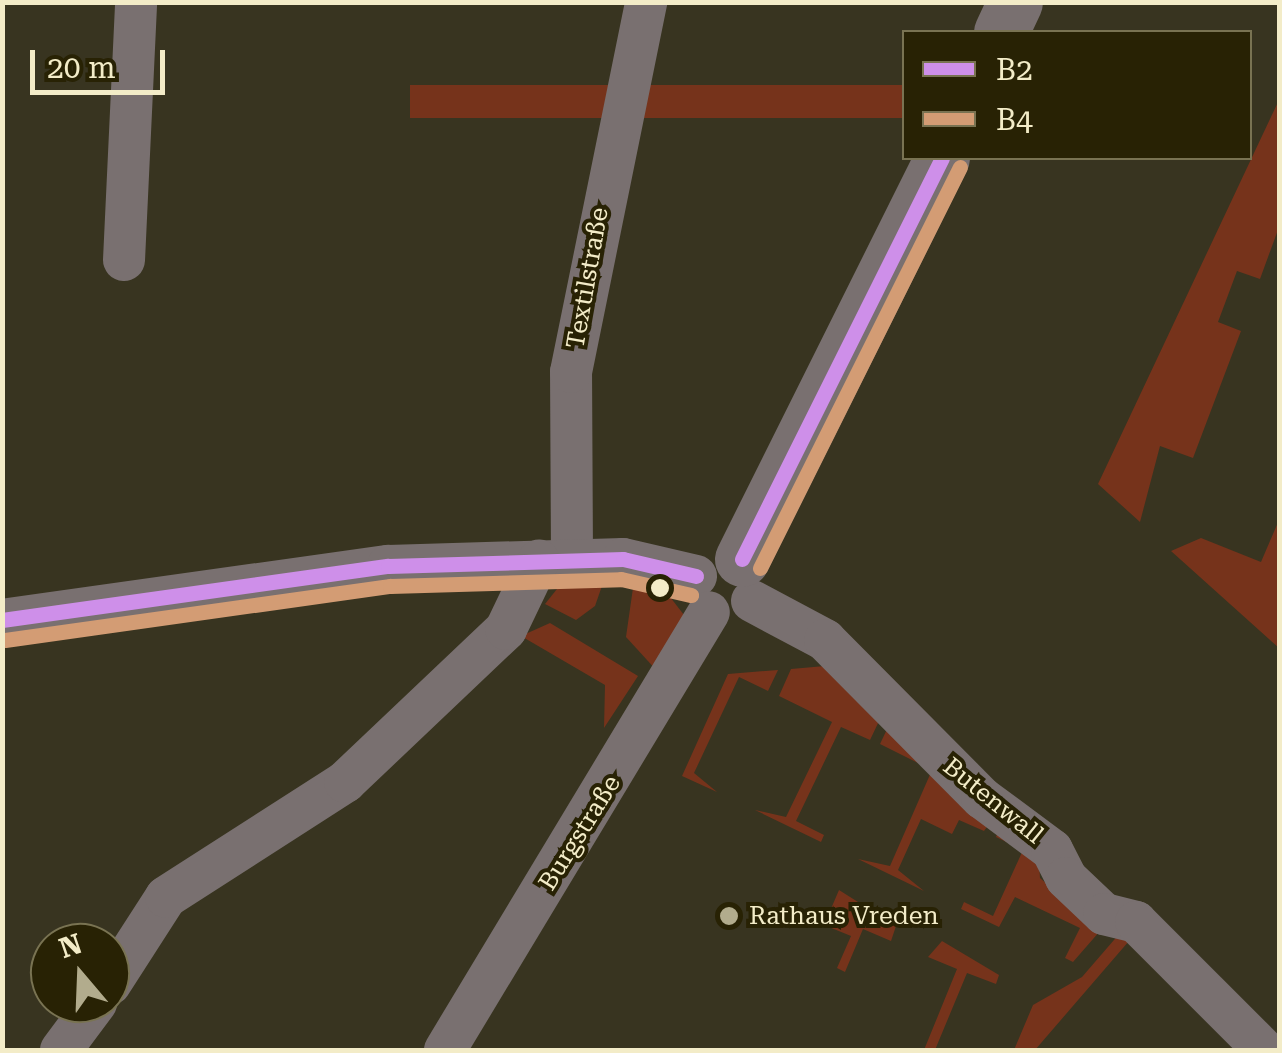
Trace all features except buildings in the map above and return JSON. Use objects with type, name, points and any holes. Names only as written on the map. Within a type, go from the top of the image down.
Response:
[{"type":"street","points":[[124,260],[136,2]]},
{"type":"street","name":"Textilstraße","points":[[556,558],[571,372],[646,2]]},
{"type":"street","points":[[1002,30],[1015,2]]},
{"type":"street","points":[[725,587],[941,160]]},
{"type":"street","points":[[130,953],[166,897],[345,782],[506,629],[556,558]]},
{"type":"street","name":"Butenwall","points":[[2,620],[238,582],[556,558],[725,587],[825,640],[982,798],[1052,850],[1066,878],[1104,914],[1136,922],[1264,1050]]},
{"type":"street","name":"Burgstraße","points":[[445,1050],[725,587]]},
{"type":"street","points":[[61,1050],[81,1023]]},
{"type":"shaded area","points":[[410,85],[902,85],[902,118],[410,118]]},
{"type":"shaded area","points":[[1279,100],[1279,227],[1260,279],[1237,271],[1218,322],[1241,331],[1193,458],[1160,446],[1140,522],[1098,484]]},
{"type":"shaded area","points":[[1279,520],[1279,648],[1171,551],[1201,538],[1261,562]]},
{"type":"shaded area","points":[[565,579],[603,583],[595,606],[576,620],[545,604]]},
{"type":"shaded area","points":[[633,588],[667,593],[684,615],[658,672],[626,637]]},
{"type":"shaded area","points":[[550,623],[638,676],[604,728],[605,685],[521,636]]},
{"type":"shaded area","points":[[825,666],[881,717],[870,740],[841,727],[796,821],[824,835],[821,842],[755,810],[786,817],[832,722],[779,696],[791,669]]},
{"type":"shaded area","points":[[778,670],[768,691],[739,677],[694,773],[717,792],[682,776],[728,674]]},
{"type":"shaded area","points":[[889,725],[992,820],[984,831],[959,820],[952,834],[921,819],[898,870],[924,891],[858,859],[890,866],[932,770],[880,744]]},
{"type":"shaded area","points":[[1000,827],[1039,863],[1040,878],[1100,931],[1073,962],[1065,958],[1080,928],[1015,897],[999,927],[961,909],[964,902],[993,916],[1023,850],[996,837]]},
{"type":"shaded area","points":[[839,890],[896,926],[891,941],[863,929],[845,972],[837,968],[851,936],[824,925]]},
{"type":"shaded area","points":[[1120,933],[1129,941],[1035,1050],[1014,1050],[1033,1005],[1082,977]]},
{"type":"shaded area","points":[[942,941],[999,975],[996,984],[967,973],[935,1050],[924,1050],[957,969],[928,957]]},
{"type":"transit line","name":"B2","points":[[742,559],[941,160]]},
{"type":"transit line","name":"B4","points":[[760,568],[960,167]]},
{"type":"transit line","name":"B2","points":[[2,620],[388,566],[623,559],[696,576]]},
{"type":"transit line","name":"B4","points":[[5,640],[390,586],[621,579],[691,595]]},
{"type":"place","name":"Rathaus Vreden","points":[[729,916]]}]
